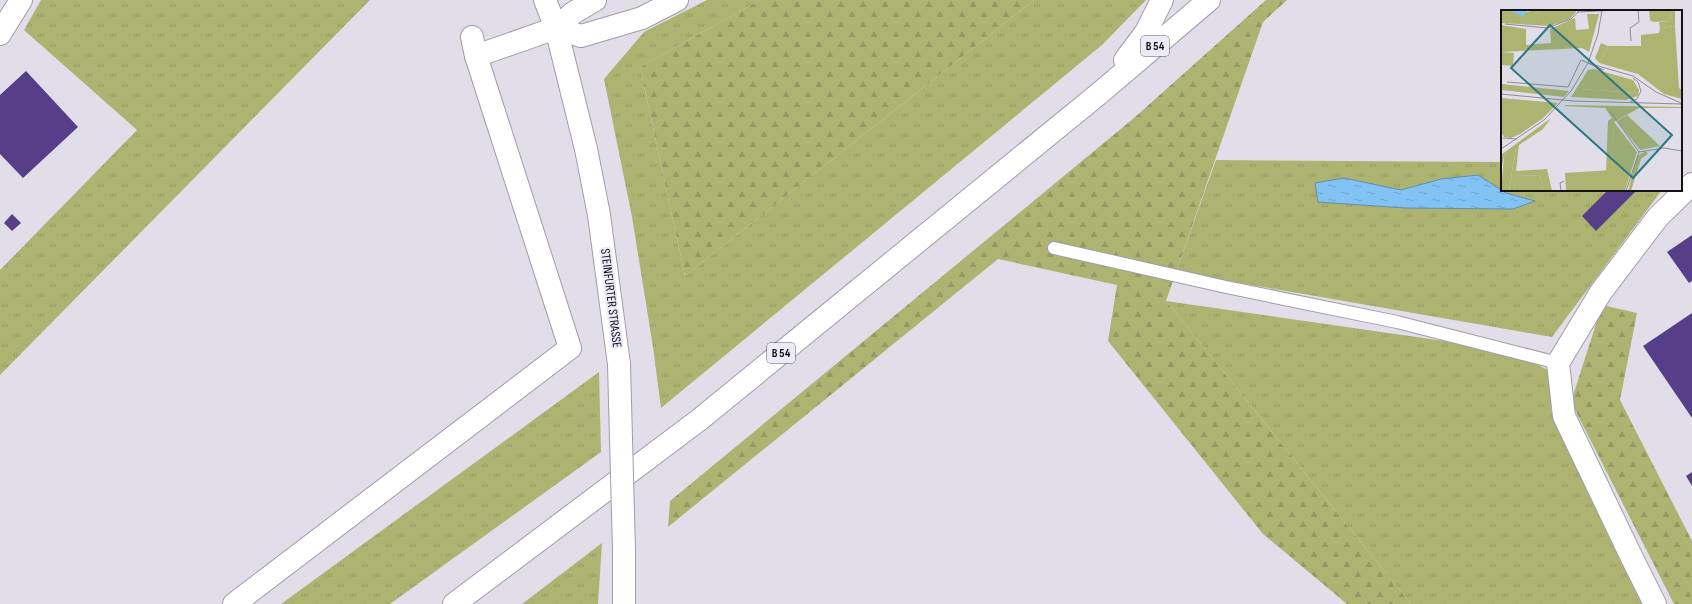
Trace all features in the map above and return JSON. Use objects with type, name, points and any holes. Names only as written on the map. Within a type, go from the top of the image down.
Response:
[{"type":"main road","points":[[0,34],[21,0]]},
{"type":"main road","name":"STEINFURTER STRASSE","points":[[545,0],[556,28],[586,148],[599,215],[619,364],[624,604]]},
{"type":"main road","points":[[234,604],[570,348],[474,46],[556,28],[573,13],[595,0]]},
{"type":"main road","points":[[556,28],[581,36],[642,18],[678,0]]},
{"type":"main road","points":[[1101,92],[1146,32],[1162,0]]},
{"type":"main road","name":"B 54","points":[[454,604],[699,420],[1101,92],[1209,0]]},
{"type":"main road","points":[[1655,604],[1564,416],[1558,363],[1601,292],[1658,217],[1692,184]]},
{"type":"lane","points":[[1054,248],[1226,287],[1397,322],[1558,363]]},
{"type":"green space","points":[[41,0],[370,0],[0,375],[0,270],[137,130],[24,30]]},
{"type":"green space","points":[[707,0],[760,0],[640,67],[685,276],[1034,0],[1146,0],[1102,45],[661,408],[653,347],[632,217],[604,79],[644,32]]},
{"type":"green space","points":[[760,0],[1034,0],[685,276],[640,67]]},
{"type":"green space","points":[[1266,0],[1287,0],[1263,22],[1166,301],[1411,604],[1347,604],[1263,534],[1108,341],[1117,285],[998,259],[668,527],[670,501],[1134,118]]},
{"type":"green space","points":[[1216,160],[1501,162],[1501,191],[1661,191],[1552,337],[1176,272]]},
{"type":"green space","points":[[1166,301],[1507,350],[1550,371],[1551,410],[1645,604],[1411,604]]},
{"type":"green space","points":[[1602,305],[1637,313],[1620,400],[1692,541],[1692,604],[1674,604],[1571,402]]},
{"type":"green space","points":[[599,372],[601,452],[390,604],[281,604]]},
{"type":"green space","points":[[602,543],[598,604],[522,604]]},
{"type":"water","points":[[1478,175],[1501,191],[1535,201],[1513,209],[1405,208],[1318,202],[1315,183],[1344,178],[1401,190],[1441,179]]},
{"type":"building","points":[[26,71],[78,127],[23,178],[0,154],[0,95]]},
{"type":"building","points":[[1607,191],[1636,191],[1596,231],[1582,216]]},
{"type":"building","points":[[12,214],[21,223],[12,231],[4,223]]},
{"type":"building","points":[[1692,235],[1692,281],[1689,283],[1667,252]]},
{"type":"building","points":[[1692,313],[1692,418],[1643,346]]},
{"type":"building","points":[[1692,472],[1692,486],[1686,476]]}]
